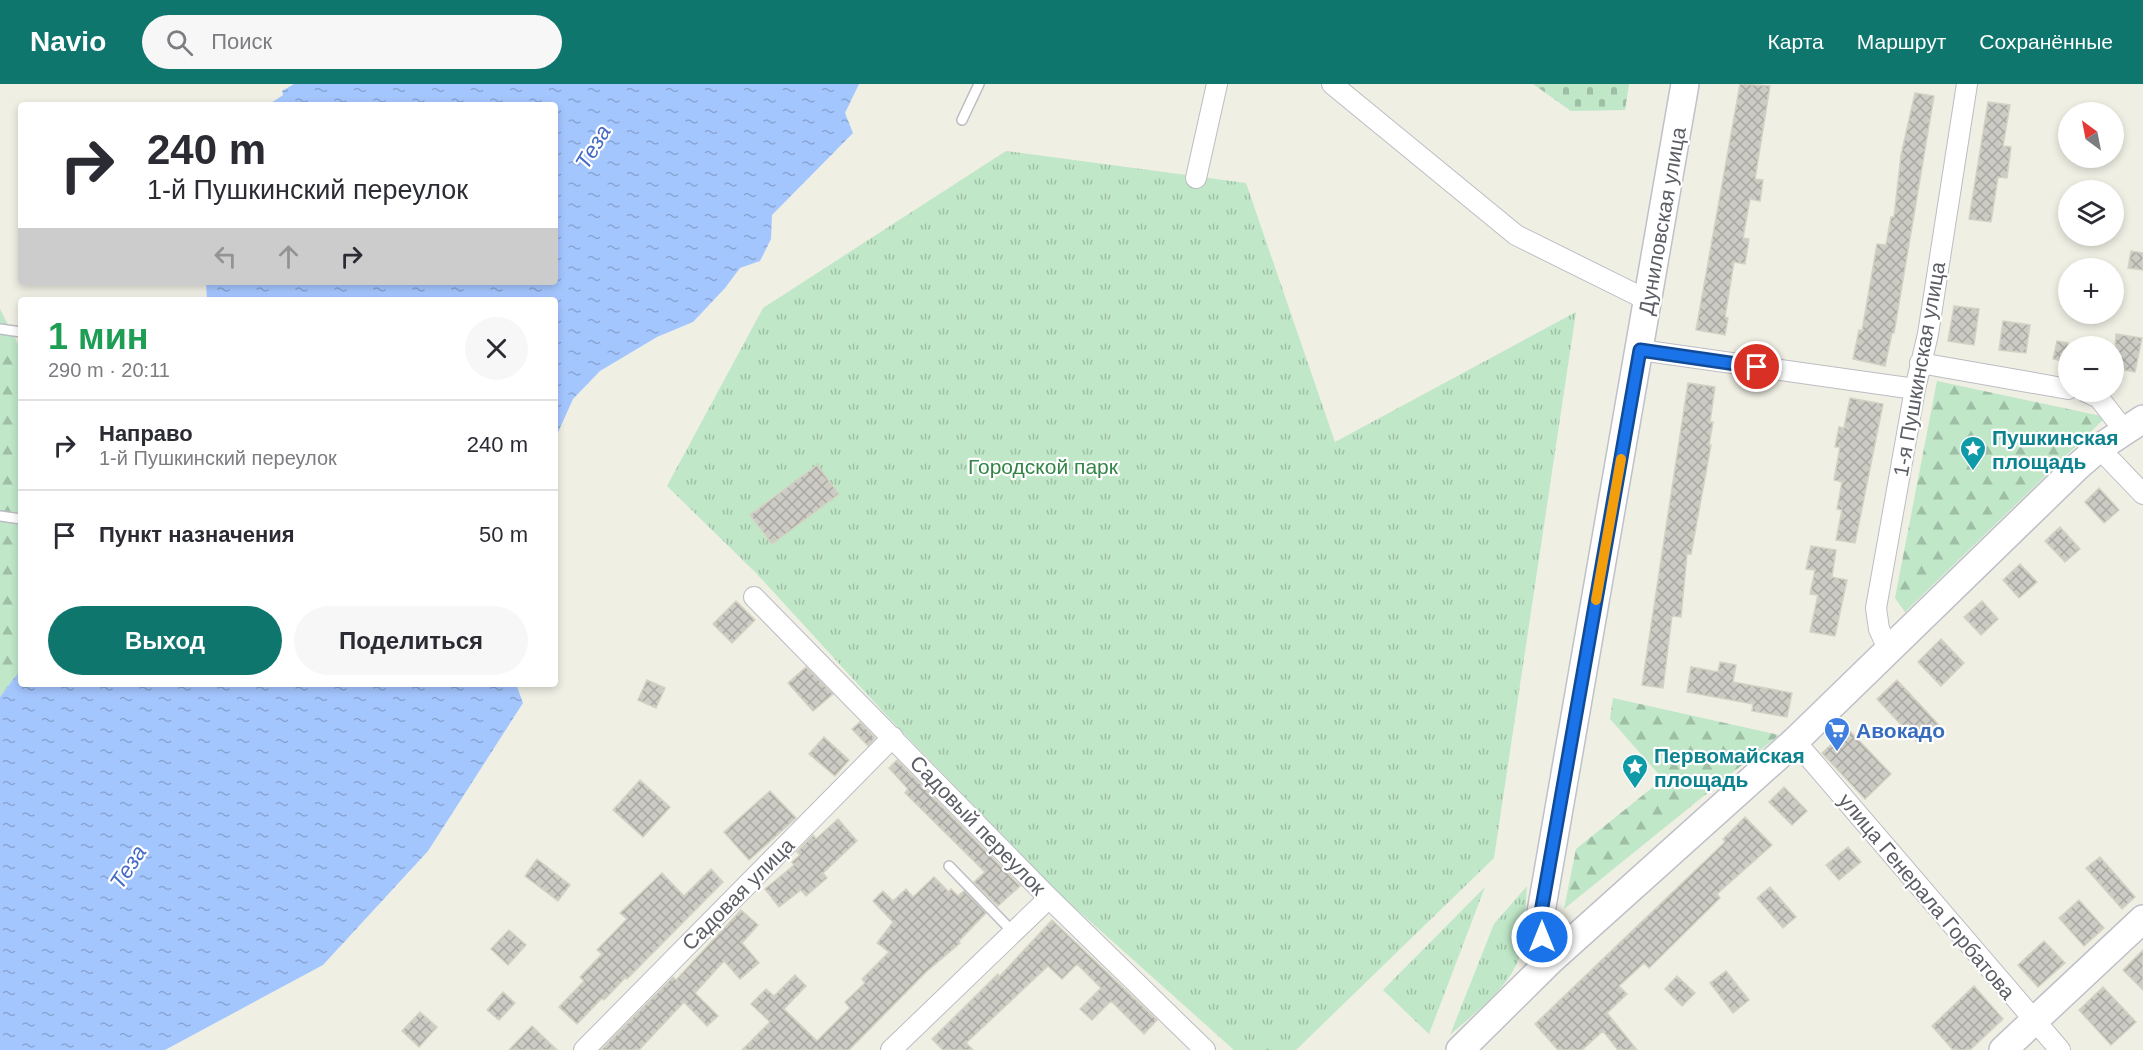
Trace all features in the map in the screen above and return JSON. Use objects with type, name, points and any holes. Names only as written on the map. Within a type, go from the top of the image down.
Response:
[{"type":"main road","name":"Дуниловская улица","points":[[1551,960],[1542,937],[1540,918],[1685,84]]},
{"type":"main road","points":[[1460,1050],[1551,960],[1795,741],[2099,448],[2134,425]]},
{"type":"main road","points":[[2003,1050],[2143,919]]},
{"type":"street","points":[[1196,178],[1217,84]]},
{"type":"street","points":[[1332,84],[1516,235],[1648,301]]},
{"type":"street","name":"1-я Пушкинская улица","points":[[1889,651],[1879,629],[1876,608],[1915,389],[1928,334],[1967,84]]},
{"type":"street","points":[[1640,350],[1915,389]]},
{"type":"street","points":[[1920,363],[2058,386]]},
{"type":"street","points":[[2104,402],[2134,425]]},
{"type":"street","points":[[2099,448],[2143,495]]},
{"type":"street","name":"Садовый переулок","points":[[754,597],[1049,898],[1205,1050]]},
{"type":"street","name":"Садовая улица","points":[[584,1050],[893,737]]},
{"type":"street","name":"улица Генерала Горбатова","points":[[1795,741],[2060,1050]]},
{"type":"street","points":[[891,1050],[1049,898]]},
{"type":"lane","points":[[962,120],[979,84]]},
{"type":"lane","points":[[0,329],[18,332]]},
{"type":"lane","points":[[0,516],[18,519]]},
{"type":"lane","points":[[949,866],[1013,932]]},
{"type":"green space","points":[[1533,84],[1629,84],[1625,110],[1571,111]]},
{"type":"green space","name":"Городской парк","points":[[1006,151],[1246,183],[1335,442],[1576,312],[1494,858],[1296,1050],[1234,1050],[1054,889],[888,717],[757,574],[667,486],[763,308]]},
{"type":"green space","points":[[0,309],[18,344],[18,673],[0,697]]},
{"type":"green space","points":[[1937,381],[2106,417],[1905,612],[1895,598]]},
{"type":"green space","points":[[1613,698],[1779,735],[1564,909],[1576,849],[1663,779],[1610,719]]},
{"type":"green space","points":[[1527,886],[1524,932],[1518,961],[1493,996],[1450,1035],[1494,924]]},
{"type":"green space","points":[[1485,887],[1429,1034],[1383,990]]},
{"type":"water","name":"Теза","points":[[294,84],[859,84],[845,113],[853,133],[772,215],[771,239],[760,261],[740,268],[725,288],[693,322],[657,337],[600,371],[573,399],[558,432],[558,297],[207,297],[206,285],[558,285],[558,102],[272,102],[283,95],[282,91]]},
{"type":"water","name":"Теза","points":[[18,673],[18,687],[517,687],[523,703],[428,851],[323,965],[165,1050],[0,1050],[0,697]]},
{"type":"building","points":[[1740,84],[1770,86],[1755,179],[1763,180],[1760,201],[1750,199],[1743,238],[1749,239],[1745,264],[1734,262],[1725,317],[1728,318],[1725,335],[1696,330]]},
{"type":"building","points":[[1915,93],[1934,96],[1894,333],[1892,333],[1885,366],[1853,359],[1859,330],[1862,331],[1877,244],[1886,245],[1891,217],[1894,217],[1901,155]]},
{"type":"building","points":[[1988,102],[2010,105],[2003,146],[2011,147],[2007,178],[1998,177],[1991,222],[1969,219]]},
{"type":"building","points":[[2131,251],[2143,253],[2143,270],[2128,268]]},
{"type":"building","points":[[1954,306],[1979,309],[1974,345],[1948,341]]},
{"type":"building","points":[[2003,321],[2030,325],[2026,353],[1999,350]]},
{"type":"building","points":[[2116,334],[2142,338],[2135,372],[2124,370],[2124,336],[2116,336]]},
{"type":"building","points":[[2057,341],[2058,341],[2058,360],[2053,359]]},
{"type":"building","points":[[1688,383],[1715,387],[1710,422],[1713,422],[1709,445],[1711,445],[1691,554],[1687,554],[1681,617],[1672,616],[1663,688],[1642,685]]},
{"type":"building","points":[[1850,398],[1883,404],[1855,543],[1836,540],[1842,510],[1837,509],[1842,482],[1834,480],[1840,447],[1835,447],[1839,427],[1844,428]]},
{"type":"building","points":[[817,465],[839,494],[772,544],[750,515]]},
{"type":"building","points":[[2099,488],[2119,510],[2104,523],[2085,502]]},
{"type":"building","points":[[2060,527],[2080,549],[2065,562],[2045,541]]},
{"type":"building","points":[[1811,546],[1836,550],[1832,577],[1847,580],[1835,636],[1810,632],[1818,595],[1810,594],[1815,570],[1806,569]]},
{"type":"building","points":[[2020,564],[2037,582],[2019,598],[2003,580]]},
{"type":"building","points":[[736,601],[755,620],[732,643],[713,624]]},
{"type":"building","points":[[1982,601],[1998,619],[1981,635],[1964,617]]},
{"type":"building","points":[[1941,639],[1964,663],[1941,686],[1918,662]]},
{"type":"building","points":[[1720,662],[1736,665],[1733,682],[1792,693],[1787,717],[1752,711],[1753,704],[1687,692],[1691,667],[1718,672]]},
{"type":"building","points":[[806,667],[833,694],[813,711],[788,683]]},
{"type":"building","points":[[647,680],[665,688],[656,708],[638,700]]},
{"type":"building","points":[[1897,680],[1938,724],[1918,743],[1877,699]]},
{"type":"building","points":[[860,722],[875,738],[868,746],[852,729]]},
{"type":"building","points":[[1848,729],[1891,774],[1865,799],[1822,753]]},
{"type":"building","points":[[824,737],[849,760],[835,776],[809,754]]},
{"type":"building","points":[[897,760],[1020,886],[998,906],[974,882],[985,872],[905,793],[908,789],[889,768]]},
{"type":"building","points":[[640,780],[670,807],[643,837],[613,810]]},
{"type":"building","points":[[1784,787],[1807,811],[1792,825],[1769,802]]},
{"type":"building","points":[[770,791],[796,818],[749,860],[724,832]]},
{"type":"building","points":[[1745,817],[1772,845],[1717,894],[1720,898],[1649,968],[1644,963],[1619,986],[1627,994],[1607,1013],[1637,1050],[1618,1050],[1603,1031],[1582,1050],[1558,1050],[1535,1024],[1725,842],[1723,839]]},
{"type":"building","points":[[838,819],[857,841],[823,873],[827,878],[806,896],[801,890],[779,907],[765,889],[794,865],[792,862],[800,855],[797,852],[813,835],[816,839]]},
{"type":"building","points":[[1848,847],[1861,862],[1839,880],[1826,865]]},
{"type":"building","points":[[2100,857],[2135,897],[2122,909],[2086,868]]},
{"type":"building","points":[[537,859],[570,885],[558,901],[525,876]]},
{"type":"building","points":[[711,869],[723,882],[604,1000],[602,998],[577,1024],[559,1007],[584,981],[580,977],[602,954],[597,950],[627,919],[620,913],[662,873],[684,896]]},
{"type":"building","points":[[934,877],[949,892],[951,889],[958,896],[964,891],[986,913],[959,941],[960,943],[926,972],[849,1050],[742,1050],[770,1022],[751,1004],[766,989],[774,996],[795,975],[806,986],[784,1009],[817,1041],[850,1008],[845,1002],[865,983],[862,979],[889,952],[877,943],[893,922],[873,901],[883,891],[893,901],[906,889],[913,897]]},
{"type":"building","points":[[1770,887],[1796,917],[1783,928],[1757,898]]},
{"type":"building","points":[[2079,900],[2104,928],[2084,946],[2059,918]]},
{"type":"building","points":[[741,910],[758,925],[742,943],[759,963],[740,979],[724,961],[695,993],[718,1016],[707,1026],[684,1002],[639,1050],[601,1050],[673,977],[676,980]]},
{"type":"building","points":[[1052,920],[1157,1020],[1144,1034],[1111,1001],[1092,1020],[1080,1009],[1101,988],[1077,964],[1062,979],[1048,966],[966,1043],[973,1050],[943,1050],[932,1039],[998,974],[999,977]]},
{"type":"building","points":[[509,930],[526,945],[508,965],[491,949]]},
{"type":"building","points":[[2044,941],[2065,963],[2038,987],[2018,965]]},
{"type":"building","points":[[2143,950],[2143,990],[2123,970]]},
{"type":"building","points":[[1726,971],[1749,1000],[1733,1013],[1710,983]]},
{"type":"building","points":[[1677,976],[1695,993],[1682,1006],[1665,989]]},
{"type":"building","points":[[1974,986],[2003,1019],[1970,1050],[1953,1050],[1932,1026]]},
{"type":"building","points":[[2103,987],[2136,1022],[2111,1045],[2079,1010]]},
{"type":"building","points":[[503,992],[515,1003],[499,1020],[487,1010]]},
{"type":"building","points":[[420,1012],[437,1027],[419,1047],[402,1031]]},
{"type":"building","points":[[532,1026],[557,1050],[509,1050]]},
{"type":"slow traffic","points":[[1596,600],[1621,459]]},
{"type":"place","name":"Пушкинская площадь","points":[[1973,472]]},
{"type":"place","name":"Авокадо","points":[[1837,753]]},
{"type":"place","name":"Первомайская площадь","points":[[1635,790]]},
{"type":"route","points":[[1542,937],[1540,918],[1640,350],[1757,367]]}]
